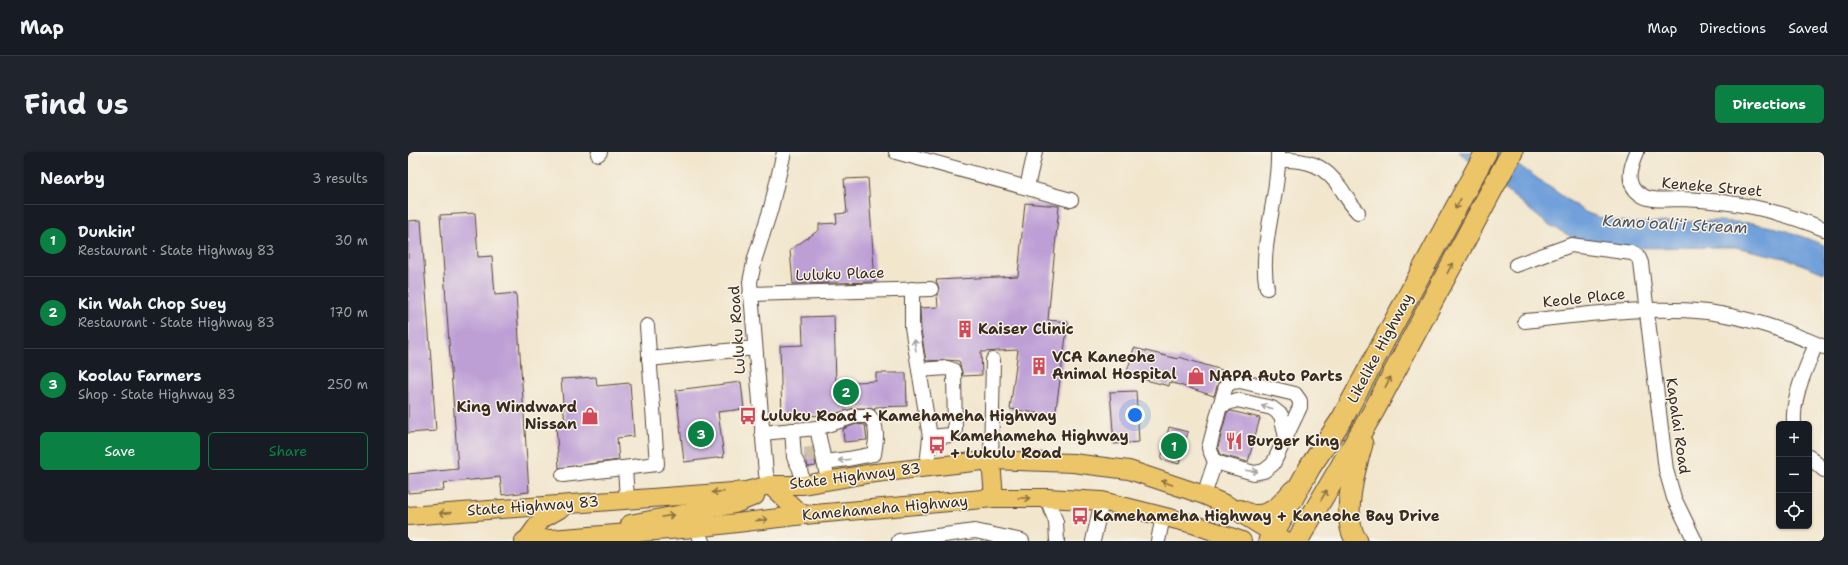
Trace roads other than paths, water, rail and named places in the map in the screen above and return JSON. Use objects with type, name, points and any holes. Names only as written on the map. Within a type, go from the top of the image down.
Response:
[{"type":"highway","name":"Likelike Highway","points":[[1277,538],[1310,467],[1342,419],[1486,152]]},
{"type":"highway","name":"Likelike Highway","points":[[1297,541],[1370,417],[1511,153]]},
{"type":"highway","points":[[1357,541],[1350,521],[1349,500],[1356,465],[1370,417]]},
{"type":"main road","points":[[991,460],[994,498]]},
{"type":"main road","name":"State Highway 83","points":[[408,516],[746,490],[770,485],[813,464],[867,474],[927,466],[991,460],[1073,463],[1129,470],[1204,495],[1227,505],[1277,538]]},
{"type":"main road","points":[[1227,505],[1256,514],[1272,510],[1282,503],[1310,467]]},
{"type":"main road","points":[[589,536],[645,520],[735,504],[761,494],[770,485],[793,507],[804,515]]},
{"type":"main road","name":"Kamehameha Highway","points":[[526,541],[589,536],[699,535],[804,515],[994,498],[1047,498],[1102,501],[1193,524],[1242,541]]},
{"type":"main road","points":[[526,541],[542,519],[568,504]]},
{"type":"main road","points":[[512,508],[520,517],[526,541]]},
{"type":"main road","points":[[1193,524],[1212,541]]},
{"type":"street","name":"Luluku Road","points":[[770,485],[766,474],[750,294],[752,271],[771,208],[784,152]]},
{"type":"street","points":[[896,152],[1072,200]]},
{"type":"street","points":[[1027,187],[1035,152]]},
{"type":"street","name":"Keneke Street","points":[[1637,152],[1631,168],[1631,180],[1636,190],[1645,197],[1706,200],[1748,206],[1790,215],[1824,229]]},
{"type":"street","points":[[1267,288],[1264,266],[1278,156],[1305,161],[1320,167],[1332,177],[1349,202],[1358,212]]},
{"type":"street","name":"Kapalai Road","points":[[1516,265],[1571,245],[1632,253],[1638,256],[1641,263],[1666,470],[1674,498],[1695,541]]},
{"type":"street","name":"Luluku Place","points":[[750,294],[932,288]]},
{"type":"street","points":[[912,289],[912,327],[930,437],[927,466]]},
{"type":"street","name":"Keole Place","points":[[1525,321],[1646,310],[1689,311],[1726,315],[1762,324],[1820,345]]},
{"type":"street","points":[[563,475],[657,464],[647,326]]},
{"type":"street","points":[[1794,421],[1793,413],[1797,393],[1820,345]]},
{"type":"street","points":[[649,358],[755,348]]},
{"type":"street","points":[[991,460],[993,360]]},
{"type":"street","points":[[919,370],[947,368],[953,370],[954,373],[955,430],[951,435],[930,437]]},
{"type":"street","points":[[1204,495],[1215,462],[1209,448],[1226,386],[1232,382],[1240,381],[1295,394],[1300,401],[1300,407],[1273,464],[1264,471],[1254,473],[1215,462]]},
{"type":"street","points":[[1220,406],[1237,400],[1272,408],[1281,415],[1286,437]]},
{"type":"street","points":[[762,434],[817,428],[855,416],[869,416],[874,420],[876,438],[874,454],[813,464]]},
{"type":"street","points":[[813,464],[817,428]]},
{"type":"street","points":[[792,430],[813,464]]},
{"type":"street","points":[[864,456],[867,474]]},
{"type":"street","points":[[1812,460],[1824,470]]},
{"type":"street","points":[[625,468],[627,499]]},
{"type":"street","points":[[1047,498],[1056,522],[1057,541]]},
{"type":"street","points":[[1093,541],[1102,501]]},
{"type":"street","points":[[1158,541],[1163,516]]},
{"type":"street","points":[[900,541],[964,536],[980,531],[1022,541]]},
{"type":"water","name":"Kamoʻoaliʻi Stream","points":[[1459,152],[1500,152],[1585,212],[1598,217],[1633,223],[1718,221],[1753,223],[1785,230],[1824,245],[1824,273],[1788,259],[1735,247],[1625,248],[1579,241],[1546,223]]},
{"type":"tunnel","points":[[805,455],[816,453]]},
{"type":"place","name":"Kaiser Clinic","points":[[965,329]]},
{"type":"place","name":"VCA Kaneohe Animal Hospital","points":[[1039,366]]},
{"type":"place","name":"NAPA Auto Parts","points":[[1196,376]]},
{"type":"place","name":"Kin Wah Chop Suey","points":[[846,392]]},
{"type":"place","name":"King Windward Nissan","points":[[590,416]]},
{"type":"place","name":"Luluku Road + Kamehameha Highway","points":[[748,416]]},
{"type":"place","name":"Koolau Farmers","points":[[701,434]]},
{"type":"place","name":"Burger King","points":[[1234,441]]},
{"type":"place","name":"Kamehameha Highway + Lukulu Road","points":[[937,445]]},
{"type":"place","name":"Dunkin'","points":[[1174,446]]},
{"type":"place","name":"Kamehameha Highway + Kaneohe Bay Drive","points":[[1080,516]]}]
